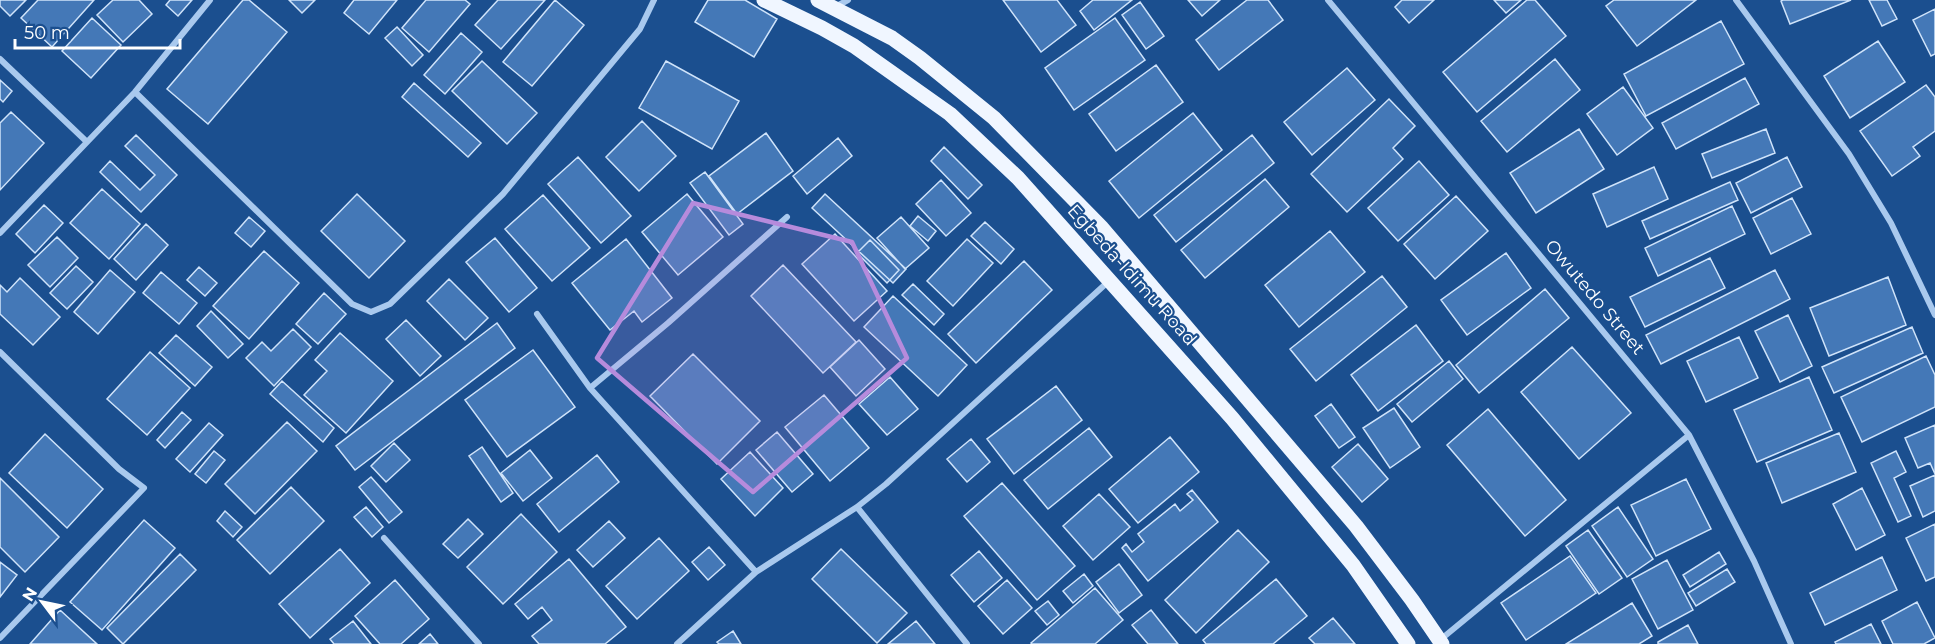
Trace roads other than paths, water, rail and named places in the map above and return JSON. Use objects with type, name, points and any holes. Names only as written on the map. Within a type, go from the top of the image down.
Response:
[{"type":"main road","name":"Egbeda-Idimu Road","points":[[764,0],[854,46],[950,114],[1018,178],[1110,279],[1298,496],[1353,564],[1408,644]]},
{"type":"main road","name":"Egbeda-Idimu Road","points":[[818,0],[841,4],[920,58],[994,118],[1102,228],[1356,526],[1441,642]]},
{"type":"street","points":[[0,233],[135,92],[210,0]]},
{"type":"street","points":[[135,92],[352,304],[371,312],[390,304],[503,194],[640,29],[654,0]]},
{"type":"street","name":"Owutedo Street","points":[[1329,0],[1689,435],[1754,561],[1791,644]]},
{"type":"street","points":[[1736,0],[1850,154],[1891,223],[1935,315]]},
{"type":"street","points":[[0,59],[87,142]]},
{"type":"street","points":[[590,388],[668,323],[787,217]]},
{"type":"street","points":[[677,644],[756,572],[857,507],[886,484],[1110,279]]},
{"type":"street","points":[[537,314],[590,388],[756,572]]},
{"type":"street","points":[[0,352],[119,469],[144,488],[0,638]]},
{"type":"street","points":[[1441,642],[1689,435]]},
{"type":"street","points":[[857,507],[967,644]]},
{"type":"street","points":[[384,538],[479,644]]}]
